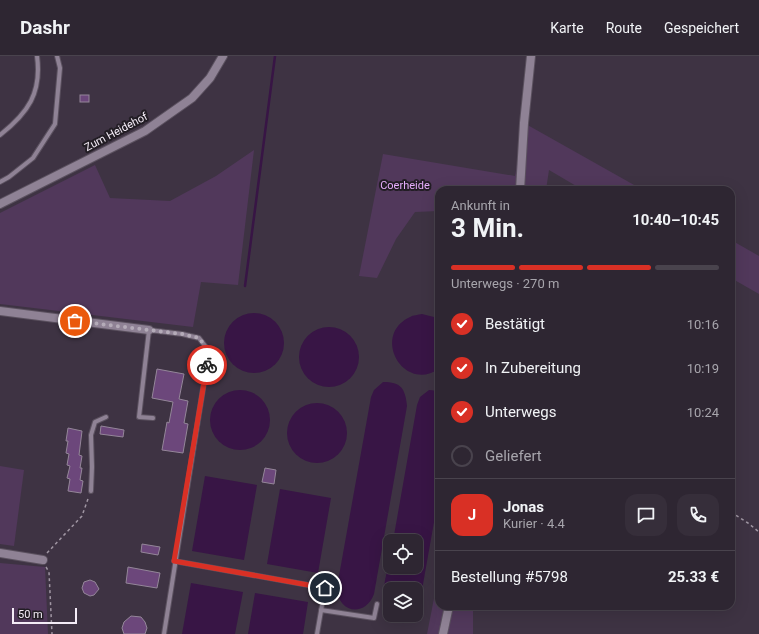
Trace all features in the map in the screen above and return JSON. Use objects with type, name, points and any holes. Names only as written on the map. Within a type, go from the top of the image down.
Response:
[{"type":"street","name":"Zum Heidehof","points":[[0,204],[145,131],[192,98],[210,78],[223,56]]},
{"type":"street","points":[[520,186],[524,122],[531,56]]},
{"type":"street","points":[[0,311],[149,330]]},
{"type":"street","points":[[0,553],[43,560]]},
{"type":"street","points":[[443,634],[448,610]]},
{"type":"lane","points":[[0,134],[11,126],[26,110],[35,92],[39,70],[37,56]]},
{"type":"lane","points":[[0,182],[32,158],[55,124],[60,68],[57,56]]},
{"type":"lane","points":[[153,418],[139,417],[149,330],[182,334],[199,338],[209,351],[174,561],[164,634]]},
{"type":"lane","points":[[91,491],[91,435],[95,422],[106,416]]},
{"type":"lane","points":[[174,561],[325,588],[318,634]]},
{"type":"lane","points":[[322,610],[374,618],[377,604]]},
{"type":"path","points":[[52,634],[49,572],[43,560],[49,550],[82,516],[91,491]]},
{"type":"path","points":[[735,515],[759,532]]},
{"type":"green space","name":"Coerheide","points":[[524,123],[636,186],[576,186],[549,170],[547,186],[435,186],[435,211],[415,212],[396,239],[377,278],[359,276],[383,154],[515,176]]},
{"type":"green space","points":[[254,150],[238,285],[201,282],[193,327],[0,304],[0,213],[95,165],[110,198],[170,201],[216,176]]},
{"type":"green space","points":[[735,242],[759,256],[759,294],[735,280]]},
{"type":"green space","points":[[0,466],[24,470],[14,546],[0,544]]},
{"type":"green space","points":[[0,563],[45,567],[48,634],[0,634]]},
{"type":"green space","points":[[435,593],[435,610],[473,610],[473,634],[427,634]]},
{"type":"shaded area","points":[[254,313],[271,318],[279,326],[284,343],[279,360],[271,368],[254,373],[237,368],[229,360],[224,343],[229,326],[237,318]]},
{"type":"shaded area","points":[[422,314],[435,318],[435,371],[426,374],[414,374],[404,368],[396,359],[393,348],[393,336],[399,325],[411,316]]},
{"type":"shaded area","points":[[329,327],[346,332],[354,340],[359,357],[354,374],[346,382],[329,387],[312,382],[304,374],[299,357],[304,340],[312,332]]},
{"type":"shaded area","points":[[383,382],[394,383],[403,390],[407,406],[385,534],[383,534],[383,543],[374,594],[370,602],[364,607],[352,609],[346,607],[342,602],[338,596],[337,587],[371,397],[374,390]]},
{"type":"shaded area","points":[[240,390],[257,395],[265,403],[270,420],[265,437],[257,445],[240,450],[223,445],[215,437],[210,420],[215,403],[223,395]]},
{"type":"shaded area","points":[[429,390],[435,391],[435,517],[423,584],[423,582],[385,582],[386,574],[423,574],[423,534],[394,534],[417,405],[420,397]]},
{"type":"shaded area","points":[[317,403],[334,408],[342,416],[347,433],[342,450],[334,458],[317,463],[300,458],[292,450],[287,433],[292,416],[300,408]]},
{"type":"shaded area","points":[[205,476],[257,485],[244,560],[192,551]]},
{"type":"shaded area","points":[[280,489],[331,498],[318,573],[267,564]]},
{"type":"shaded area","points":[[191,583],[243,592],[235,634],[182,634]]},
{"type":"shaded area","points":[[255,593],[308,602],[303,634],[248,634]]},
{"type":"building","points":[[80,95],[89,95],[89,102],[80,102]]},
{"type":"building","points":[[157,369],[184,374],[179,399],[188,401],[184,423],[188,424],[183,453],[162,450],[167,422],[169,423],[173,402],[152,398]]},
{"type":"building","points":[[101,426],[124,430],[123,437],[100,434]]},
{"type":"building","points":[[68,428],[82,431],[79,455],[82,456],[80,480],[83,481],[81,493],[68,491],[70,479],[67,478],[70,466],[67,465],[69,454],[66,453],[68,441],[66,441]]},
{"type":"building","points":[[265,468],[276,470],[274,484],[262,482]]},
{"type":"building","points":[[142,544],[160,547],[158,555],[141,552]]},
{"type":"building","points":[[128,567],[160,573],[157,588],[126,583]]},
{"type":"building","points":[[90,580],[95,582],[99,589],[94,595],[90,596],[84,593],[82,588],[84,582]]},
{"type":"building","points":[[131,616],[141,617],[145,622],[147,628],[145,634],[124,634],[122,628],[124,622]]},
{"type":"waterway","points":[[245,286],[275,56]]},
{"type":"way so far","points":[[75,321],[182,334],[199,338],[209,351],[207,365]]},
{"type":"route","points":[[207,365],[174,561],[325,588]]}]
